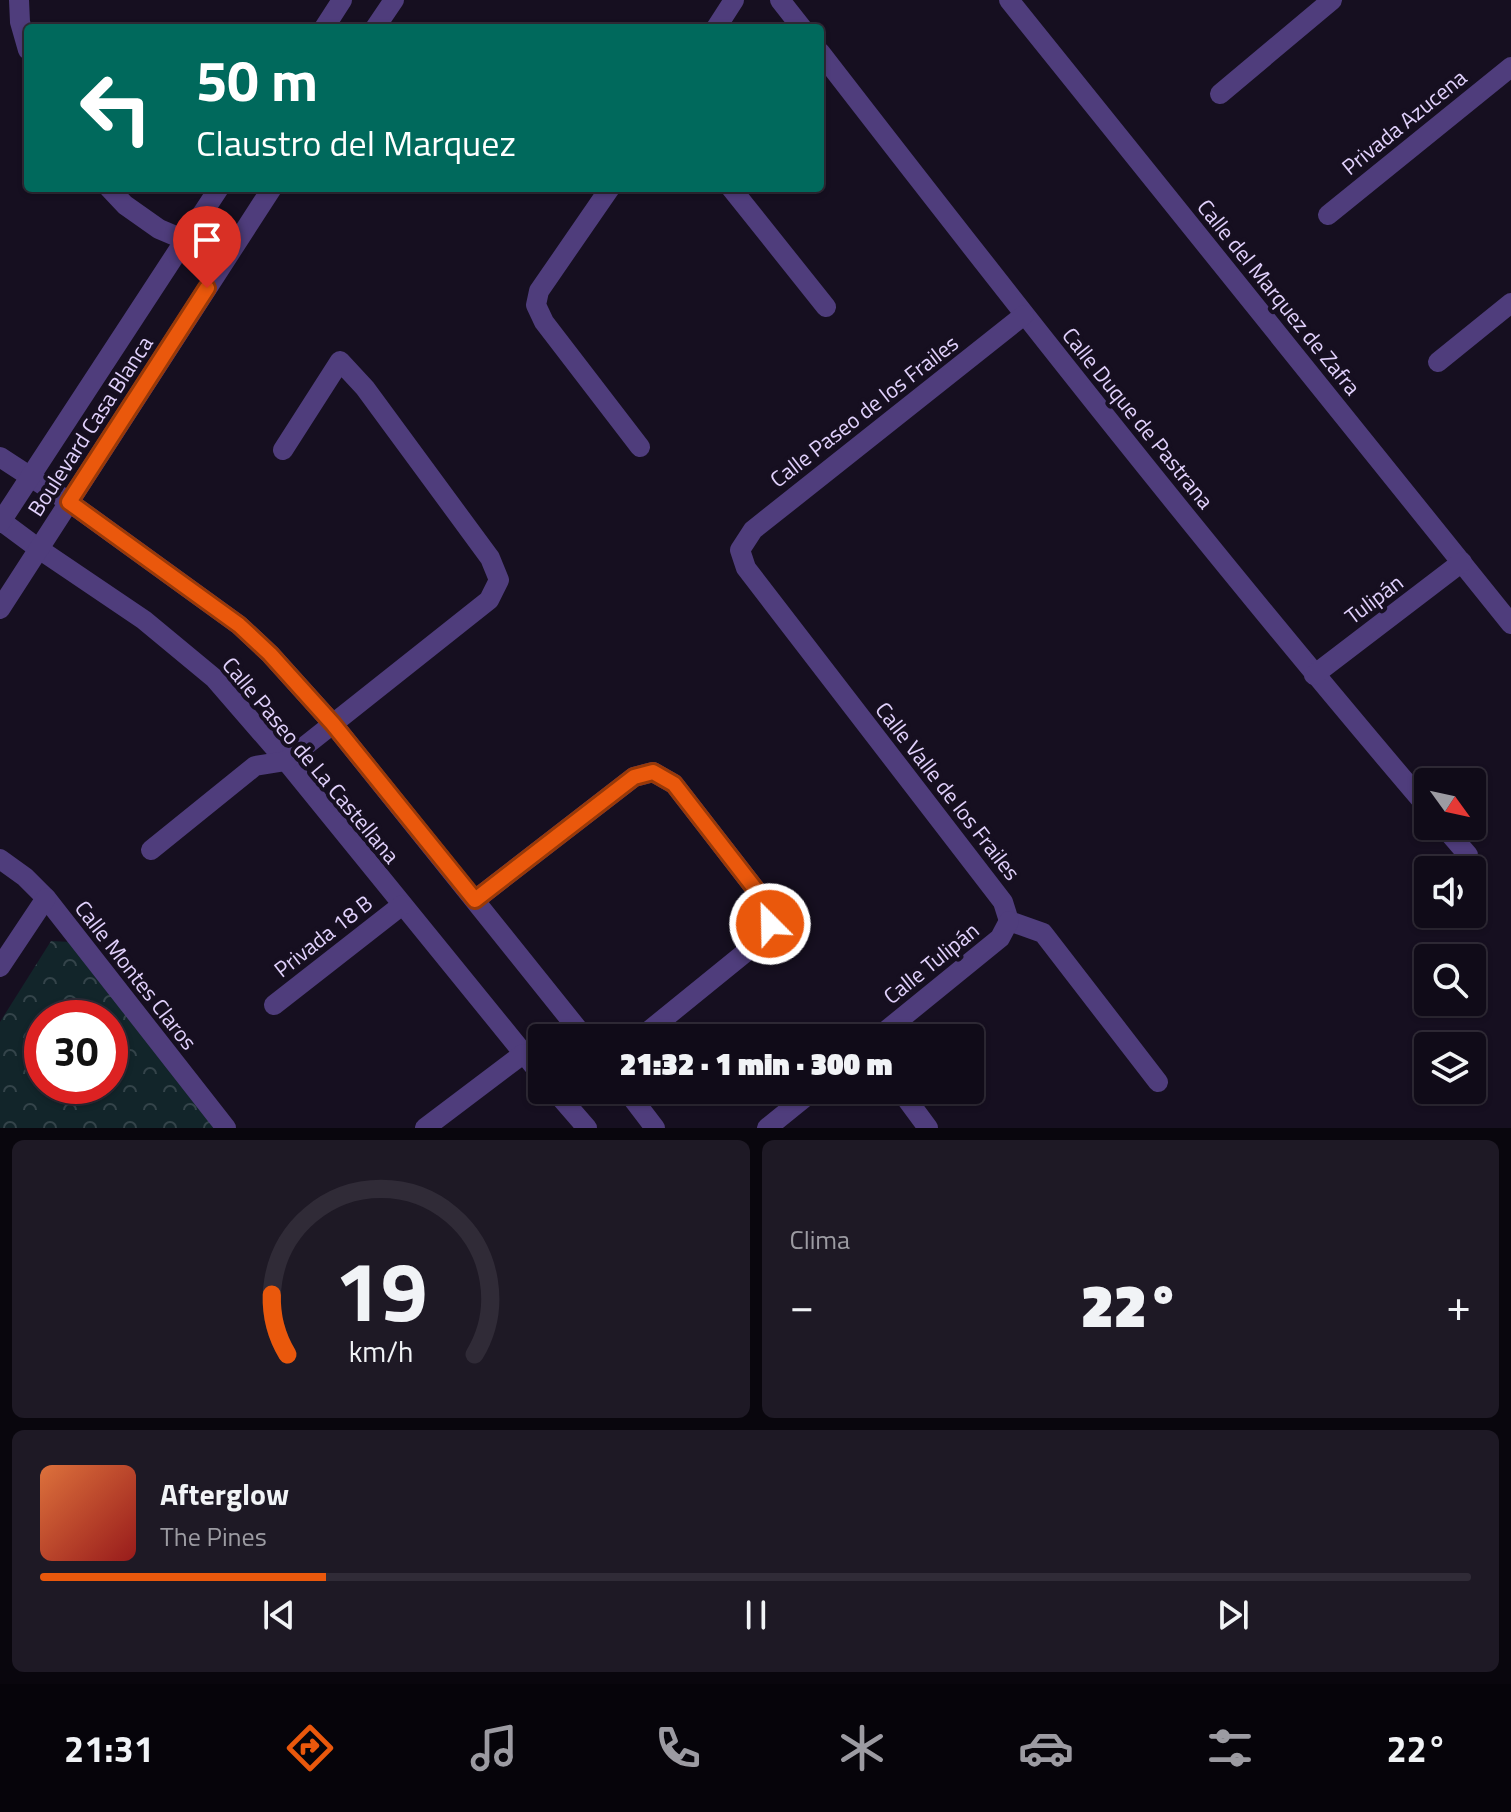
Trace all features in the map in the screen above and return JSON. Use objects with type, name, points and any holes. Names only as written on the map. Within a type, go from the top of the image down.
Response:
[{"type":"street","points":[[19,0],[24,36]]},
{"type":"street","points":[[20,22],[34,0]]},
{"type":"street","points":[[327,24],[342,0]]},
{"type":"street","points":[[378,24],[394,0]]},
{"type":"street","points":[[719,24],[734,0]]},
{"type":"street","points":[[780,0],[799,24]]},
{"type":"street","name":"Calle del Marquez de Zafra","points":[[1009,0],[1511,624]]},
{"type":"street","points":[[1220,94],[1332,0]]},
{"type":"street","name":"Calle Duque de Pastrana","points":[[824,57],[1024,315],[1314,675],[1414,792]]},
{"type":"street","name":"Privada Azucena","points":[[1328,215],[1511,67]]},
{"type":"street","points":[[113,192],[125,205],[159,229],[224,261]]},
{"type":"street","name":"Boulevard Casa Blanca","points":[[0,521],[216,192]]},
{"type":"street","name":"Boulevard Casa Blanca","points":[[0,609],[269,192]]},
{"type":"street","points":[[607,192],[539,291],[536,305],[544,322],[640,447]]},
{"type":"street","points":[[734,192],[826,307]]},
{"type":"street","points":[[1438,362],[1511,303]]},
{"type":"street","name":"Calle Paseo de los Frailes","points":[[740,550],[753,530],[1024,315]]},
{"type":"street","points":[[151,850],[255,766],[286,761],[489,600],[499,580],[490,558],[365,388],[340,361],[283,450]]},
{"type":"street","name":"Calle Paseo de La Castellana","points":[[0,457],[69,502],[239,625],[270,654],[333,724],[574,1024]]},
{"type":"street","name":"Calle Paseo de La Castellana","points":[[0,521],[144,620],[214,678],[286,761],[528,1060]]},
{"type":"street","name":"Calle Valle de los Frailes","points":[[740,550],[746,568],[1003,902],[1009,921]]},
{"type":"street","name":"Tulipán","points":[[1314,675],[1462,562]]},
{"type":"street","points":[[475,900],[634,777],[653,772],[674,784],[766,903],[770,924],[757,943],[657,1024]]},
{"type":"street","points":[[1455,840],[1468,855]]},
{"type":"street","name":"Calle Montes Claros","points":[[0,859],[25,877],[46,898],[226,1128]]},
{"type":"street","points":[[0,967],[46,898]]},
{"type":"street","name":"Privada 18 B","points":[[274,1005],[402,905]]},
{"type":"street","points":[[1009,921],[1043,933],[1158,1082]]},
{"type":"street","name":"Calle Tulipán","points":[[894,1024],[1000,938],[1009,921]]},
{"type":"street","points":[[425,1128],[523,1054]]},
{"type":"street","points":[[566,1104],[587,1128]]},
{"type":"street","points":[[637,1104],[655,1128]]},
{"type":"street","points":[[767,1128],[797,1104]]},
{"type":"street","points":[[910,1104],[928,1128]]},
{"type":"green space","points":[[51,941],[71,942],[117,1000],[24,1000],[24,1104],[128,1104],[128,1014],[219,1128],[0,1128],[0,1022]]},
{"type":"route","points":[[207,288],[69,502],[239,625],[270,654],[333,724],[475,900],[634,777],[653,772],[674,784],[766,903],[770,924]]}]
